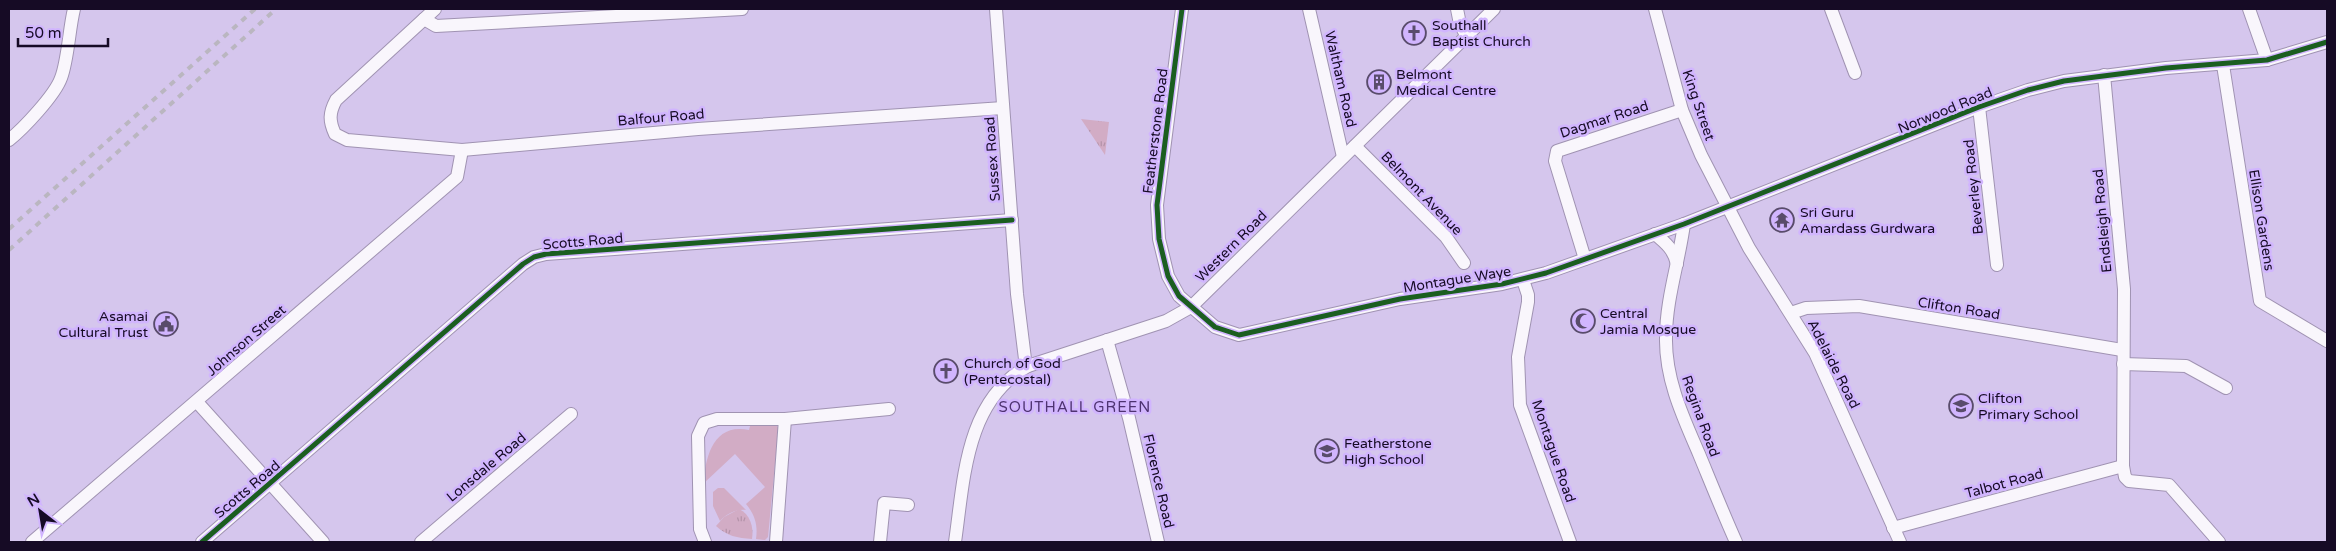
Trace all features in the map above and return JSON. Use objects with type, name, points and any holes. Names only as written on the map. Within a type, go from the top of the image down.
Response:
[{"type":"street","points":[[9,140],[28,122],[62,78],[74,9]]},
{"type":"street","points":[[435,9],[424,19],[429,24],[436,26],[742,9]]},
{"type":"street","name":"Sussex Road","points":[[996,9],[1018,303],[1024,359],[1028,366]]},
{"type":"street","name":"Featherstone Road","points":[[1182,9],[1157,205],[1157,222],[1168,276],[1179,296],[1191,307]]},
{"type":"street","name":"Waltham Road","points":[[1308,9],[1343,157]]},
{"type":"street","points":[[1456,9],[1460,24],[1467,37]]},
{"type":"street","name":"Western Road","points":[[955,542],[969,446],[978,420],[993,397],[1013,375],[1028,366],[1166,321],[1191,307],[1494,9]]},
{"type":"street","name":"King Street","points":[[1655,9],[1682,110],[1726,207]]},
{"type":"street","points":[[1831,9],[1855,73]]},
{"type":"street","points":[[2249,9],[2267,60]]},
{"type":"street","name":"Balfour Road","points":[[424,19],[336,100],[330,112],[330,124],[335,134],[347,140],[462,150],[698,128],[1003,108]]},
{"type":"street","name":"Norwood Road","points":[[1726,207],[2028,90],[2104,75],[2267,60],[2327,42]]},
{"type":"street","name":"Ellison Gardens","points":[[2224,65],[2260,301],[2327,341]]},
{"type":"street","name":"Endsleigh Road","points":[[2104,75],[2124,289],[2122,350],[2123,466],[2125,477],[2130,481],[2169,485],[2219,542]]},
{"type":"street","name":"Beverley Road","points":[[1980,107],[1997,265]]},
{"type":"street","name":"Dagmar Road","points":[[1585,259],[1555,161],[1557,150],[1682,110]]},
{"type":"street","name":"Belmont Avenue","points":[[1355,146],[1446,237],[1464,263]]},
{"type":"street","name":"Johnson Street","points":[[32,542],[457,177],[462,150]]},
{"type":"street","name":"Montague Waye","points":[[1191,307],[1214,327],[1238,335],[1400,299],[1523,280],[1684,224],[1726,207]]},
{"type":"street","name":"Adelaide Road","points":[[1726,207],[1752,254],[1792,313],[1826,375],[1900,542]]},
{"type":"street","name":"Scotts Road","points":[[202,542],[523,264],[534,257],[546,254],[1012,220]]},
{"type":"street","name":"Regina Road","points":[[1684,224],[1666,314],[1666,340],[1672,385],[1736,542]]},
{"type":"street","points":[[1656,234],[1670,247],[1677,264]]},
{"type":"street","name":"Montague Road","points":[[1523,280],[1528,295],[1528,302],[1518,357],[1520,405],[1570,542]]},
{"type":"street","name":"Clifton Road","points":[[1792,313],[1806,308],[1859,306],[2122,350]]},
{"type":"street","name":"Florence Road","points":[[1107,340],[1129,418],[1158,542]]},
{"type":"street","points":[[2123,364],[2186,366],[2226,388]]},
{"type":"street","points":[[197,402],[323,542]]},
{"type":"street","points":[[705,542],[700,529],[698,436],[704,424],[716,419],[785,419],[889,409]]},
{"type":"street","name":"Lonsdale Road","points":[[421,542],[571,414]]},
{"type":"street","points":[[776,542],[785,419]]},
{"type":"street","name":"Talbot Road","points":[[1893,528],[2123,466]]},
{"type":"street","points":[[880,542],[884,503],[908,505]]},
{"type":"green space","points":[[1081,119],[1109,122],[1105,155]]},
{"type":"green space","points":[[774,424],[778,427],[778,432],[768,537],[765,540],[756,539],[757,529],[755,520],[746,504],[765,487],[735,454],[703,484],[704,473],[709,453],[719,437],[737,429],[749,430],[750,426]]},
{"type":"green space","points":[[718,488],[724,488],[746,510],[732,512],[720,521],[713,506],[713,492]]},
{"type":"green space","points":[[739,509],[746,514],[750,521],[752,539],[733,536],[716,526],[724,517]]},
{"type":"railway","points":[[9,229],[255,9]]},
{"type":"railway","points":[[9,250],[276,9]]},
{"type":"cycle path","points":[[1182,9],[1157,205],[1159,239],[1168,276],[1179,296],[1215,327],[1239,335],[1400,299],[1502,284],[1546,273],[1684,224],[1979,107],[2028,90],[2064,81],[2166,68],[2267,60],[2327,42]]},
{"type":"cycle path","points":[[202,542],[523,264],[534,257],[546,254],[1012,220]]},
{"type":"place","name":"Southall Baptist Church","points":[[1414,33]]},
{"type":"place","name":"Belmont Medical Centre","points":[[1379,82]]},
{"type":"place","name":"Sri Guru Amardass Gurdwara","points":[[1782,220]]},
{"type":"place","name":"Central Jamia Mosque","points":[[1583,321]]},
{"type":"place","name":"Asamai Cultural Trust","points":[[166,324]]},
{"type":"place","name":"Church of God (Pentecostal)","points":[[946,371]]},
{"type":"place","name":"Clifton Primary School","points":[[1961,406]]},
{"type":"place","name":"Featherstone High School","points":[[1327,451]]},
{"type":"district","name":"SOUTHALL GREEN","points":[[1075,407]]}]
